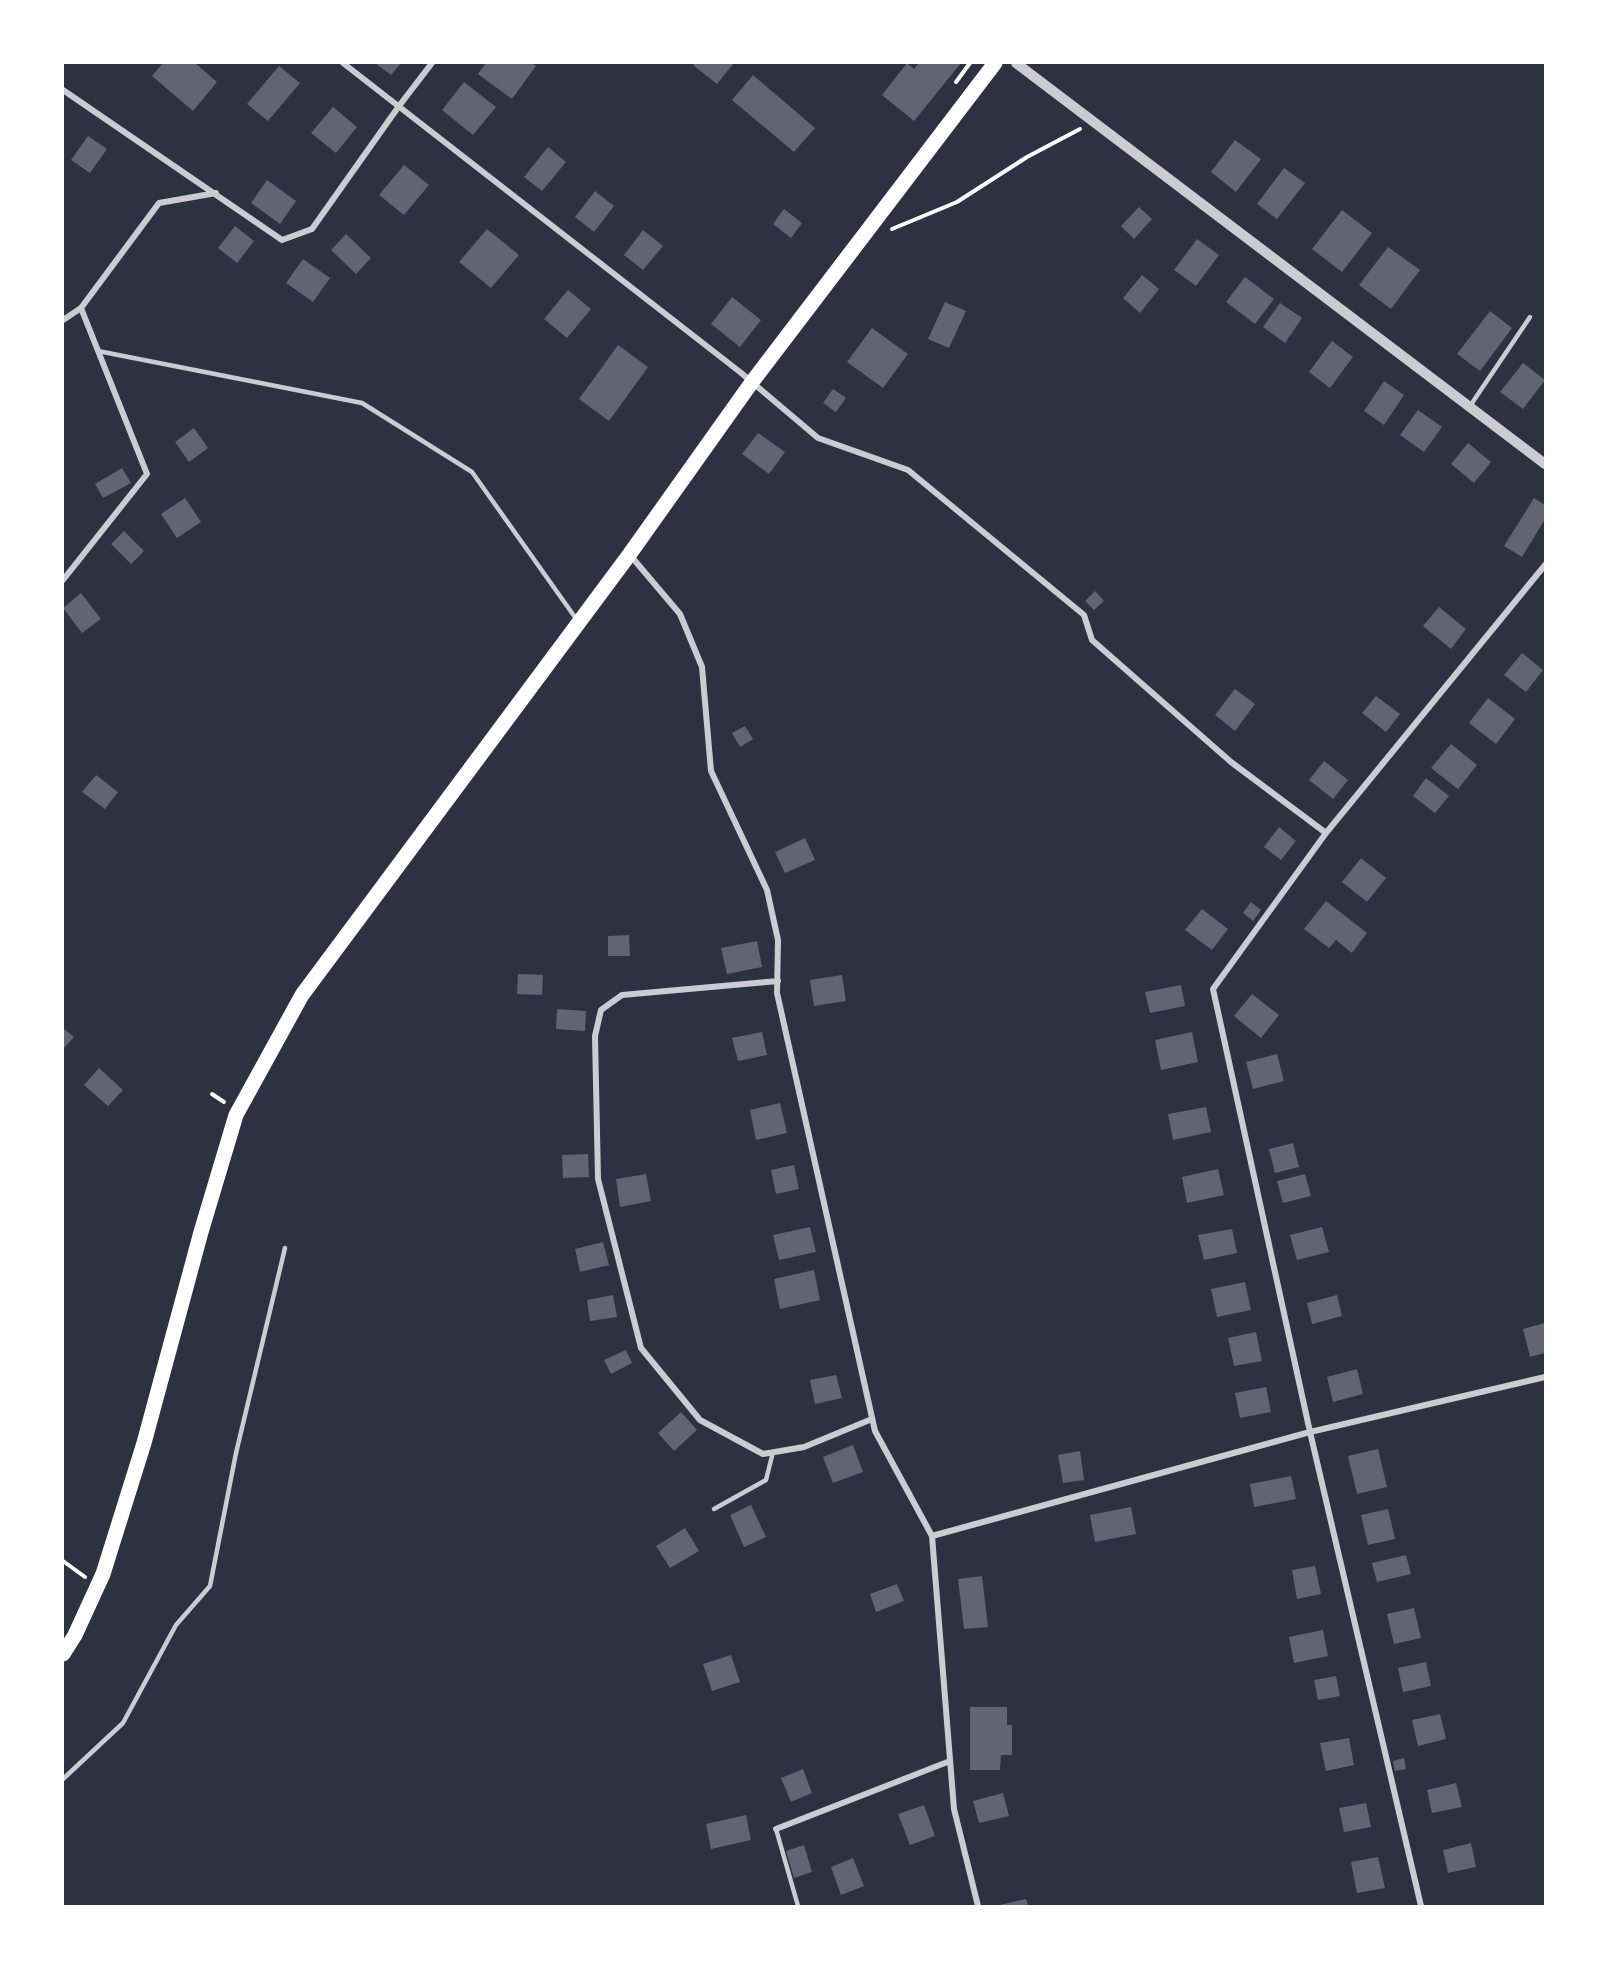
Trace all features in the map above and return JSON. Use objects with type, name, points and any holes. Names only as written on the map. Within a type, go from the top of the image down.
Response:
[{"type":"main road","points":[[63,1654],[75,1635],[103,1574],[144,1443],[201,1232],[236,1115],[302,994],[629,555],[752,382],[995,63]]},
{"type":"street","points":[[344,63],[752,382],[818,438],[908,470],[1084,615],[1092,640],[1222,755],[1326,833]]},
{"type":"street","points":[[63,90],[282,240],[312,229],[432,63]]},
{"type":"street","points":[[1016,63],[1545,464]]},
{"type":"street","points":[[63,320],[81,308],[159,203],[216,193]]},
{"type":"street","points":[[63,580],[147,474],[81,308]]},
{"type":"street","points":[[629,555],[680,614],[702,667],[711,771],[767,890],[778,940],[777,993],[875,1431],[932,1536],[954,1809],[978,1906]]},
{"type":"street","points":[[1421,1906],[1310,1432],[1213,989],[1326,833],[1545,565]]},
{"type":"street","points":[[778,981],[622,995],[601,1010],[595,1036],[598,1179],[641,1348],[700,1420],[763,1454],[804,1447],[872,1419]]},
{"type":"street","points":[[932,1536],[1310,1432],[1545,1377]]},
{"type":"street","points":[[776,1829],[950,1761]]},
{"type":"lane","points":[[1470,405],[1530,317]]},
{"type":"lane","points":[[98,351],[362,403],[472,472],[570,613],[579,622]]},
{"type":"lane","points":[[63,1779],[123,1723],[176,1625],[210,1586],[236,1453],[285,1248]]},
{"type":"lane","points":[[714,1509],[766,1480],[774,1452]]},
{"type":"lane","points":[[776,1829],[798,1906]]},
{"type":"path","points":[[891,230],[957,202],[1027,157],[1094,122]]},
{"type":"path","points":[[212,1094],[225,1102]]},
{"type":"path","points":[[63,1561],[98,1586]]},
{"type":"building","points":[[163,63],[195,63],[217,82],[193,111],[152,76]]},
{"type":"building","points":[[375,63],[401,63],[391,75]]},
{"type":"building","points":[[486,63],[531,63],[536,66],[512,99],[478,74]]},
{"type":"building","points":[[695,63],[734,63],[717,84],[693,65]]},
{"type":"building","points":[[907,63],[914,69],[919,63],[961,63],[914,121],[882,95]]},
{"type":"building","points":[[279,66],[300,83],[268,121],[247,104]]},
{"type":"building","points":[[753,75],[815,128],[794,152],[732,100]]},
{"type":"building","points":[[464,82],[496,107],[473,135],[442,110]]},
{"type":"building","points":[[333,107],[357,127],[336,153],[311,133]]},
{"type":"building","points":[[88,136],[107,149],[90,173],[71,160]]},
{"type":"building","points":[[1235,140],[1261,159],[1236,192],[1211,172]]},
{"type":"building","points":[[548,147],[566,162],[542,191],[524,177]]},
{"type":"building","points":[[404,165],[429,185],[404,215],[379,195]]},
{"type":"building","points":[[1284,168],[1305,183],[1277,219],[1257,204]]},
{"type":"building","points":[[267,180],[296,201],[280,224],[251,203]]},
{"type":"building","points":[[595,191],[614,206],[594,232],[575,217]]},
{"type":"building","points":[[1139,207],[1152,219],[1134,239],[1121,226]]},
{"type":"building","points":[[784,209],[802,223],[791,238],[773,224]]},
{"type":"building","points":[[1342,210],[1372,233],[1342,272],[1312,249]]},
{"type":"building","points":[[235,226],[254,241],[237,263],[218,248]]},
{"type":"building","points":[[487,229],[519,255],[491,288],[459,262]]},
{"type":"building","points":[[643,230],[663,246],[643,270],[624,255]]},
{"type":"building","points":[[346,234],[371,258],[356,274],[331,250]]},
{"type":"building","points":[[1197,239],[1219,255],[1196,286],[1174,270]]},
{"type":"building","points":[[1388,247],[1420,270],[1391,309],[1359,285]]},
{"type":"building","points":[[303,259],[330,278],[313,302],[286,283]]},
{"type":"building","points":[[1142,275],[1159,289],[1140,313],[1123,298]]},
{"type":"building","points":[[1245,277],[1274,299],[1255,324],[1226,302]]},
{"type":"building","points":[[568,290],[591,309],[567,338],[544,319]]},
{"type":"building","points":[[732,297],[761,320],[740,347],[711,324]]},
{"type":"building","points":[[945,302],[966,311],[949,348],[928,339]]},
{"type":"building","points":[[1280,303],[1302,318],[1285,343],[1263,327]]},
{"type":"building","points":[[1490,311],[1512,328],[1480,371],[1457,354]]},
{"type":"building","points":[[872,328],[908,354],[883,388],[847,362]]},
{"type":"building","points":[[1332,341],[1353,357],[1330,388],[1309,372]]},
{"type":"building","points":[[618,345],[648,367],[609,421],[579,399]]},
{"type":"building","points":[[1523,363],[1545,380],[1523,409],[1500,392]]},
{"type":"building","points":[[1384,381],[1404,395],[1384,425],[1364,411]]},
{"type":"building","points":[[833,389],[846,398],[836,412],[823,403]]},
{"type":"building","points":[[1418,410],[1442,427],[1424,452],[1400,435]]},
{"type":"building","points":[[194,428],[208,448],[189,462],[175,442]]},
{"type":"building","points":[[758,433],[785,452],[769,474],[742,454]]},
{"type":"building","points":[[1468,443],[1491,462],[1474,483],[1451,464]]},
{"type":"building","points":[[122,468],[131,483],[103,498],[95,484]]},
{"type":"building","points":[[185,498],[201,522],[177,538],[161,514]]},
{"type":"building","points":[[1534,498],[1545,505],[1545,519],[1522,557],[1504,546]]},
{"type":"building","points":[[124,531],[144,551],[131,564],[111,544]]},
{"type":"building","points":[[1095,591],[1104,601],[1094,610],[1085,601]]},
{"type":"building","points":[[81,593],[101,619],[82,633],[63,608]]},
{"type":"building","points":[[1439,607],[1466,629],[1451,649],[1423,626]]},
{"type":"building","points":[[1522,653],[1543,670],[1526,692],[1504,675]]},
{"type":"building","points":[[1235,689],[1255,704],[1235,731],[1215,715]]},
{"type":"building","points":[[1376,696],[1400,714],[1386,732],[1362,713]]},
{"type":"building","points":[[1488,698],[1515,719],[1496,744],[1469,723]]},
{"type":"building","points":[[745,726],[753,739],[740,747],[732,733]]},
{"type":"building","points":[[1451,744],[1477,765],[1458,789],[1431,768]]},
{"type":"building","points":[[1324,761],[1348,780],[1333,799],[1309,780]]},
{"type":"building","points":[[96,775],[118,792],[105,809],[82,792]]},
{"type":"building","points":[[1426,778],[1449,796],[1435,813],[1413,796]]},
{"type":"building","points":[[1279,827],[1296,841],[1281,860],[1264,847]]},
{"type":"building","points":[[805,838],[815,860],[785,873],[775,852]]},
{"type":"building","points":[[1361,858],[1386,878],[1367,902],[1342,882]]},
{"type":"building","points":[[1326,901],[1367,933],[1352,953],[1336,940],[1329,948],[1304,929]]},
{"type":"building","points":[[1251,902],[1261,910],[1253,921],[1243,913]]},
{"type":"building","points":[[1202,909],[1228,929],[1212,950],[1185,930]]},
{"type":"building","points":[[629,935],[630,956],[608,956],[608,936]]},
{"type":"building","points":[[757,941],[762,967],[727,974],[721,948]]},
{"type":"building","points":[[518,974],[543,975],[542,995],[517,994]]},
{"type":"building","points":[[842,975],[846,1001],[814,1006],[810,980]]},
{"type":"building","points":[[1181,985],[1185,1006],[1150,1013],[1145,992]]},
{"type":"building","points":[[1252,994],[1279,1015],[1261,1038],[1234,1016]]},
{"type":"building","points":[[557,1009],[586,1011],[585,1031],[556,1029]]},
{"type":"building","points":[[63,1028],[74,1037],[63,1049]]},
{"type":"building","points":[[762,1032],[767,1055],[738,1061],[732,1038]]},
{"type":"building","points":[[1192,1032],[1198,1062],[1161,1070],[1155,1040]]},
{"type":"building","points":[[1277,1054],[1284,1081],[1253,1089],[1246,1062]]},
{"type":"building","points":[[99,1068],[123,1090],[108,1106],[84,1085]]},
{"type":"building","points":[[780,1103],[787,1133],[756,1140],[750,1110]]},
{"type":"building","points":[[1206,1107],[1211,1132],[1173,1140],[1168,1114]]},
{"type":"building","points":[[1293,1143],[1299,1167],[1275,1173],[1269,1149]]},
{"type":"building","points":[[588,1154],[589,1177],[563,1178],[562,1155]]},
{"type":"building","points":[[794,1165],[799,1189],[776,1194],[771,1170]]},
{"type":"building","points":[[1218,1169],[1224,1195],[1187,1203],[1182,1177]]},
{"type":"building","points":[[646,1174],[651,1201],[620,1207],[616,1179]]},
{"type":"building","points":[[1305,1174],[1311,1196],[1283,1203],[1277,1181]]},
{"type":"building","points":[[810,1227],[816,1252],[779,1260],[773,1235]]},
{"type":"building","points":[[1322,1227],[1329,1252],[1297,1260],[1290,1235]]},
{"type":"building","points":[[1232,1229],[1237,1253],[1204,1260],[1198,1235]]},
{"type":"building","points":[[603,1242],[609,1265],[580,1272],[575,1249]]},
{"type":"building","points":[[814,1270],[820,1300],[780,1309],[774,1279]]},
{"type":"building","points":[[1245,1282],[1251,1310],[1217,1317],[1211,1289]]},
{"type":"building","points":[[613,1295],[617,1317],[590,1321],[587,1300]]},
{"type":"building","points":[[1337,1295],[1342,1316],[1312,1324],[1307,1303]]},
{"type":"building","points":[[1545,1323],[1545,1353],[1530,1357],[1523,1329]]},
{"type":"building","points":[[1256,1332],[1262,1361],[1234,1366],[1228,1338]]},
{"type":"building","points":[[626,1350],[632,1363],[611,1374],[604,1360]]},
{"type":"building","points":[[1357,1369],[1363,1394],[1333,1402],[1327,1377]]},
{"type":"building","points":[[836,1375],[842,1398],[815,1404],[810,1380]]},
{"type":"building","points":[[1266,1387],[1271,1412],[1240,1418],[1235,1393]]},
{"type":"building","points":[[681,1412],[697,1430],[674,1451],[658,1433]]},
{"type":"building","points":[[853,1445],[863,1472],[833,1483],[823,1457]]},
{"type":"building","points":[[1378,1449],[1387,1487],[1357,1494],[1348,1456]]},
{"type":"building","points":[[1080,1451],[1084,1480],[1063,1483],[1058,1455]]},
{"type":"building","points":[[1291,1476],[1296,1499],[1254,1507],[1250,1484]]},
{"type":"building","points":[[751,1505],[766,1537],[744,1547],[730,1515]]},
{"type":"building","points":[[1131,1507],[1136,1534],[1095,1542],[1090,1515]]},
{"type":"building","points":[[1388,1509],[1395,1539],[1368,1545],[1361,1515]]},
{"type":"building","points":[[685,1528],[699,1551],[670,1568],[656,1546]]},
{"type":"building","points":[[1406,1555],[1411,1574],[1377,1582],[1372,1563]]},
{"type":"building","points":[[1315,1566],[1321,1594],[1297,1599],[1292,1570]]},
{"type":"building","points":[[982,1576],[988,1627],[964,1629],[958,1579]]},
{"type":"building","points":[[897,1584],[904,1601],[876,1612],[870,1594]]},
{"type":"building","points":[[1414,1608],[1421,1638],[1394,1644],[1387,1614]]},
{"type":"building","points":[[1323,1630],[1328,1656],[1294,1663],[1289,1637]]},
{"type":"building","points":[[731,1655],[740,1682],[712,1691],[703,1664]]},
{"type":"building","points":[[1426,1662],[1431,1686],[1403,1692],[1398,1668]]},
{"type":"building","points":[[1336,1676],[1340,1696],[1318,1700],[1314,1680]]},
{"type":"building","points":[[970,1707],[1007,1707],[1007,1725],[1012,1725],[1012,1755],[1001,1755],[1000,1770],[970,1770]]},
{"type":"building","points":[[1440,1714],[1446,1739],[1418,1746],[1412,1720]]},
{"type":"building","points":[[1349,1738],[1354,1765],[1326,1771],[1320,1743]]},
{"type":"building","points":[[1404,1758],[1406,1769],[1395,1771],[1393,1761]]},
{"type":"building","points":[[803,1769],[812,1793],[791,1802],[781,1778]]},
{"type":"building","points":[[1456,1783],[1462,1807],[1432,1813],[1427,1790]]},
{"type":"building","points":[[1003,1793],[1009,1816],[979,1823],[973,1801]]},
{"type":"building","points":[[1366,1803],[1371,1827],[1344,1832],[1339,1808]]},
{"type":"building","points":[[924,1805],[935,1836],[910,1845],[898,1814]]},
{"type":"building","points":[[746,1815],[751,1840],[711,1849],[706,1824]]},
{"type":"building","points":[[1471,1843],[1476,1867],[1448,1873],[1443,1850]]},
{"type":"building","points":[[804,1845],[812,1872],[794,1878],[786,1851]]},
{"type":"building","points":[[1378,1857],[1385,1888],[1357,1893],[1351,1862]]},
{"type":"building","points":[[853,1858],[864,1886],[841,1895],[831,1867]]},
{"type":"building","points":[[1026,1899],[1028,1906],[999,1906],[999,1905]]}]
